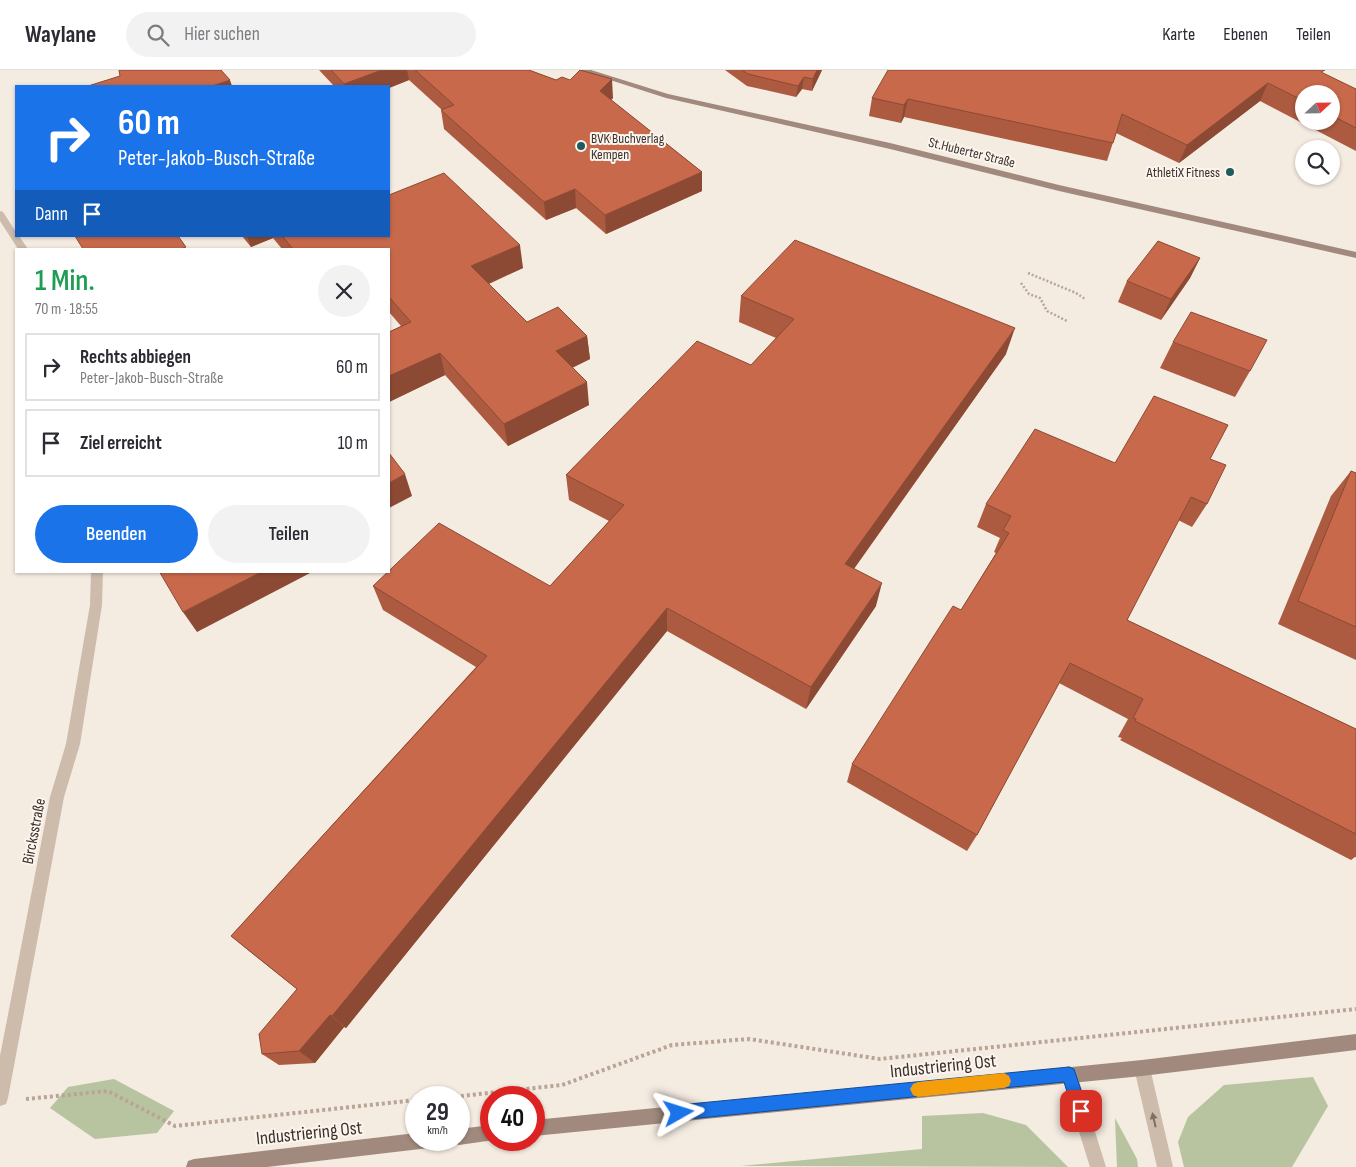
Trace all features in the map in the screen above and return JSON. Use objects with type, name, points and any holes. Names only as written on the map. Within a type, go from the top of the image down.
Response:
[{"type":"street","name":"St.Huberter Straße","points":[[583,70],[666,96],[890,146],[1067,190],[1356,255]]},
{"type":"street","points":[[0,214],[15,236]]},
{"type":"street","points":[[16,237],[23,248]]},
{"type":"street","name":"Bircksstraße","points":[[0,1098],[57,797],[73,744],[96,605],[97,573]]},
{"type":"street","name":"Industriering Ost","points":[[545,1127],[1142,1068],[1356,1042]]},
{"type":"street","points":[[1142,1068],[1165,1167]]},
{"type":"street","points":[[1069,1074],[1098,1167]]},
{"type":"street","name":"Industriering Ost","points":[[194,1167],[405,1143]]},
{"type":"path","points":[[1028,273],[1076,293],[1085,299]]},
{"type":"path","points":[[1021,283],[1029,294],[1040,298],[1047,311],[1067,321]]},
{"type":"path","points":[[470,1095],[562,1085],[672,1045],[749,1040],[880,1059],[1356,1009]]},
{"type":"path","points":[[20,1100],[108,1091],[175,1126],[405,1101]]},
{"type":"green space","points":[[1313,1077],[1328,1106],[1292,1167],[1184,1167],[1178,1142],[1188,1117],[1224,1085]]},
{"type":"green space","points":[[114,1079],[174,1111],[157,1133],[95,1139],[50,1108],[68,1087]]},
{"type":"green space","points":[[983,1113],[1026,1125],[1068,1167],[741,1166],[922,1149],[922,1116]]},
{"type":"green space","points":[[1115,1118],[1137,1159],[1138,1167],[1117,1167]]},
{"type":"building","points":[[119,70],[221,70],[230,80],[215,85],[91,85],[120,76]]},
{"type":"building","points":[[331,70],[382,70],[344,84]]},
{"type":"building","points":[[415,70],[529,70],[556,80],[562,77],[570,80],[580,70],[612,79],[600,91],[702,172],[605,215],[575,189],[544,202],[441,110],[454,105]]},
{"type":"building","points":[[742,70],[817,70],[813,79],[804,77],[798,86],[748,74]]},
{"type":"building","points":[[888,70],[1325,70],[1321,72],[1356,89],[1356,128],[1340,120],[1340,85],[1295,85],[1295,96],[1268,83],[1187,145],[1122,114],[1113,143],[908,99],[904,105],[872,98]]},
{"type":"building","points":[[444,173],[520,245],[471,266],[527,322],[558,307],[587,336],[556,351],[587,382],[504,424],[440,353],[390,376],[390,332],[411,322],[390,298],[390,248],[292,248],[283,237],[390,237],[390,195]]},
{"type":"building","points":[[76,237],[179,237],[186,247],[184,248],[82,248]]},
{"type":"building","points":[[795,240],[1015,328],[845,564],[882,583],[811,687],[667,608],[332,1016],[330,1015],[299,1051],[262,1054],[259,1034],[297,989],[231,936],[487,656],[373,586],[387,573],[390,573],[390,570],[439,523],[550,586],[624,505],[566,475],[697,341],[751,365],[794,319],[741,296]]},
{"type":"building","points":[[1158,241],[1200,258],[1171,299],[1127,281]]},
{"type":"building","points":[[1191,312],[1267,340],[1250,371],[1173,342]]},
{"type":"building","points":[[1154,396],[1228,425],[1210,459],[1226,465],[1207,504],[1191,497],[1127,620],[1356,729],[1356,834],[1135,721],[1136,719],[1133,718],[1143,699],[1070,663],[977,835],[852,764],[953,606],[961,610],[1009,533],[1003,530],[1011,516],[986,504],[1035,429],[1115,463]]},
{"type":"building","points":[[390,454],[405,474],[390,482]]},
{"type":"building","points":[[1351,471],[1356,473],[1356,627],[1298,601]]},
{"type":"building","points":[[160,573],[259,573],[183,612]]},
{"type":"slow traffic","points":[[918,1089],[1004,1081]]},
{"type":"place","name":"BVK Buchverlag Kempen","points":[[581,146]]},
{"type":"place","name":"AthletiX Fitness","points":[[1230,172]]},
{"type":"route","points":[[679,1113],[1069,1074],[1081,1111]]}]
